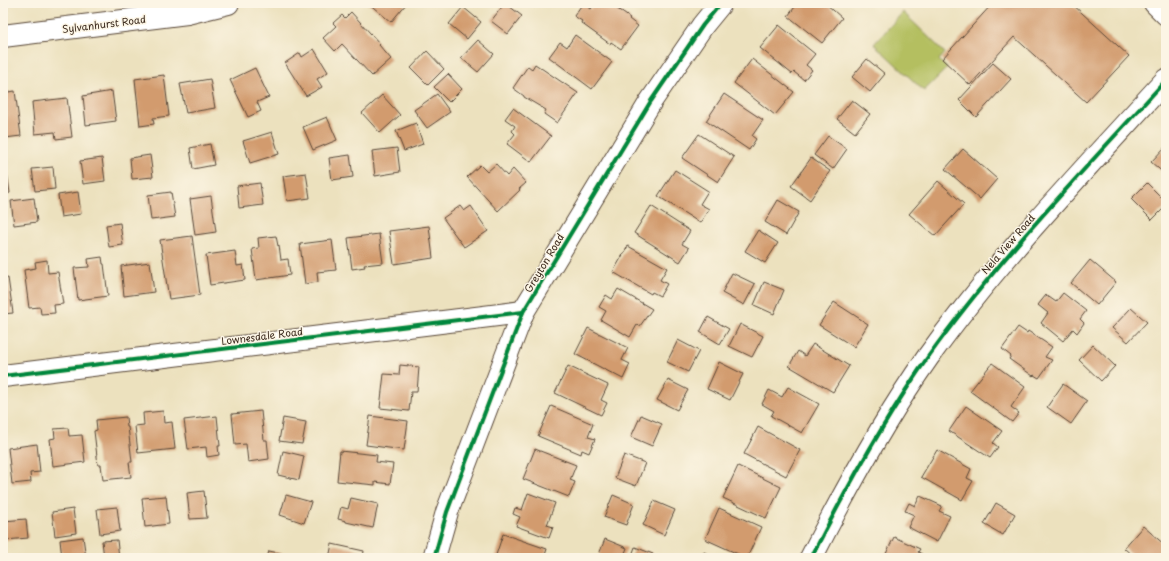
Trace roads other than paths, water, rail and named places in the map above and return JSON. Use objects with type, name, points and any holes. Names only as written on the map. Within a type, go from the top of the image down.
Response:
[{"type":"street","name":"Sylvanhurst Road","points":[[3,36],[180,14],[228,3]]},
{"type":"street","name":"Greyton Road","points":[[434,558],[447,512],[523,312],[651,101],[703,25],[721,3]]},
{"type":"street","points":[[1155,3],[1166,14]]},
{"type":"street","name":"Nela View Road","points":[[811,558],[835,510],[878,433],[928,357],[988,279],[1072,183],[1166,80]]},
{"type":"street","name":"Lownesdale Road","points":[[3,376],[523,312]]}]
